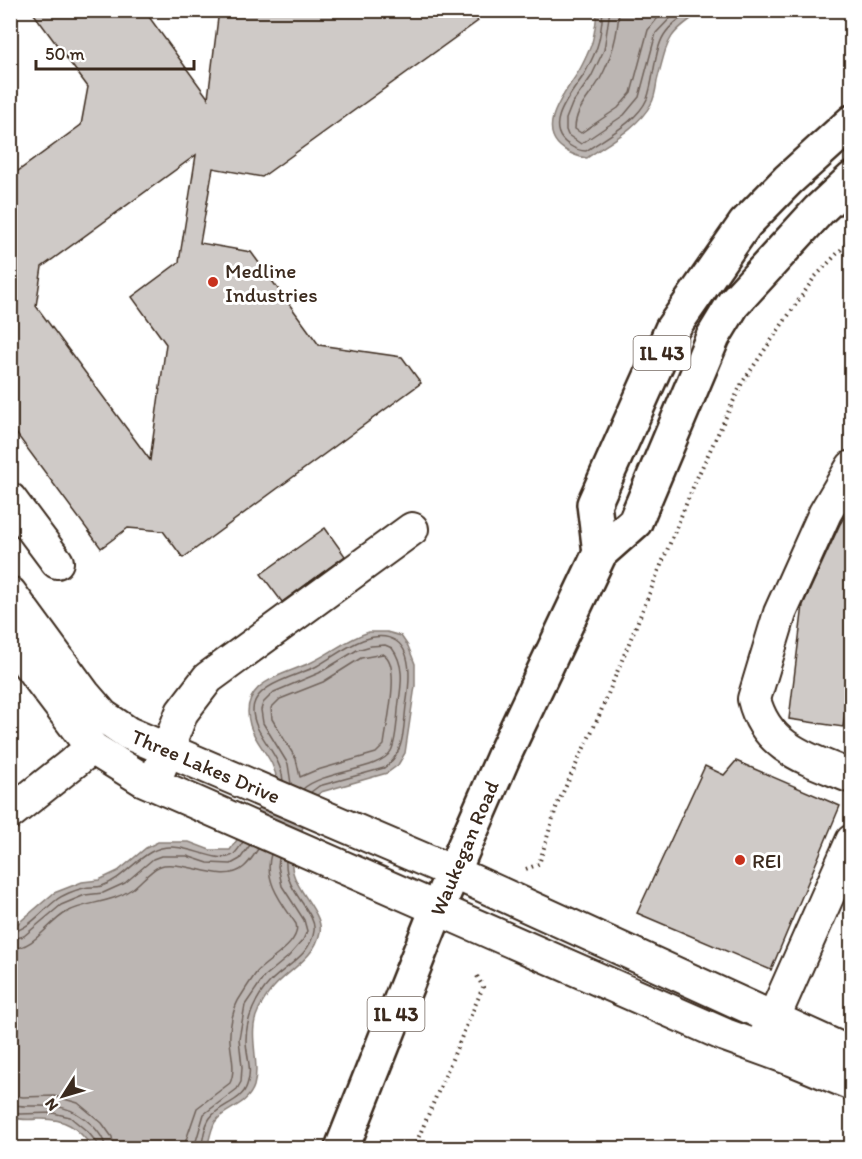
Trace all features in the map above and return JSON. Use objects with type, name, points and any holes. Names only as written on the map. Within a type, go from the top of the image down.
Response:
[{"type":"main road","name":"IL 43","points":[[600,552],[594,504],[672,329],[745,224],[788,180],[852,122]]},
{"type":"main road","name":"Waukegan Road","points":[[342,1149],[437,909],[506,752],[600,552],[634,522],[713,337],[733,304],[819,210],[852,179]]},
{"type":"street","points":[[852,467],[825,513],[780,613],[754,699],[757,712],[764,725],[780,743],[852,777]]},
{"type":"street","points":[[10,499],[57,562]]},
{"type":"street","points":[[153,784],[182,712],[208,678],[412,529]]},
{"type":"street","name":"Three Lakes Drive","points":[[10,593],[84,694],[103,716],[128,733],[453,872],[852,1054]]},
{"type":"street","name":"Three Lakes Drive","points":[[10,640],[92,748],[153,784],[725,1035],[852,1084]]},
{"type":"street","points":[[10,813],[92,748]]},
{"type":"street","points":[[761,1047],[852,841]]},
{"type":"path","points":[[526,869],[539,864],[557,805],[603,707],[696,480],[742,383],[814,278],[852,238]]},
{"type":"path","points":[[414,1149],[483,987],[476,974]]},
{"type":"water","points":[[597,11],[703,11],[682,26],[670,39],[651,104],[645,113],[622,134],[587,158],[565,150],[556,141],[552,131],[552,121],[561,98],[580,69],[590,48]]},
{"type":"water","points":[[369,632],[387,632],[401,636],[415,664],[415,686],[405,753],[398,765],[387,773],[321,792],[314,798],[297,843],[292,867],[298,884],[318,917],[320,932],[313,949],[272,989],[255,1018],[256,1077],[251,1093],[215,1122],[207,1148],[93,1148],[82,1134],[63,1122],[11,1117],[11,927],[54,893],[82,882],[99,880],[118,871],[146,848],[158,842],[189,842],[210,850],[230,850],[277,782],[273,766],[250,725],[248,711],[250,699],[265,683],[312,662]]},
{"type":"building","name":"Medline Industries","points":[[31,10],[144,10],[208,98],[219,10],[471,10],[478,21],[262,177],[213,168],[200,243],[251,252],[319,345],[402,357],[421,383],[183,558],[163,531],[128,528],[101,548],[10,425],[10,177],[81,125],[88,87]],"holes":[[[196,155],[179,262],[132,297],[166,344],[150,460],[36,306],[42,267]]]},
{"type":"building","points":[[852,504],[852,667],[843,727],[789,719],[803,605],[840,524]]},
{"type":"building","points":[[325,528],[345,556],[282,602],[261,574]]},
{"type":"building","name":"REI","points":[[736,761],[840,806],[771,970],[637,913],[705,766],[724,775]]},
{"type":"place","name":"Medline Industries","points":[[213,282]]},
{"type":"place","name":"REI","points":[[740,860]]}]
